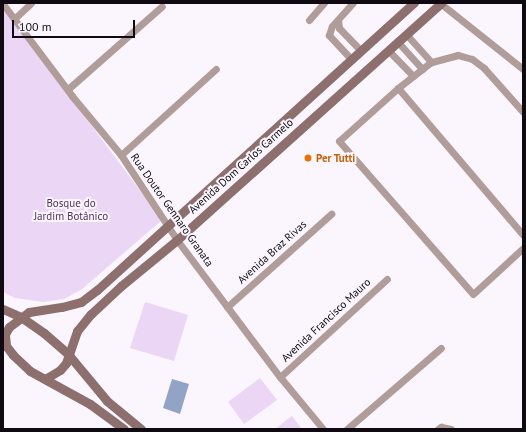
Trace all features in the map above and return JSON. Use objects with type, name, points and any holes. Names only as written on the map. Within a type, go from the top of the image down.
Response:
[{"type":"street","points":[[14,19],[31,3]]},
{"type":"street","points":[[309,20],[324,3]]},
{"type":"street","points":[[352,60],[330,37],[330,29],[353,3]]},
{"type":"street","name":"Avenida Dom Carlos Carmelo","points":[[21,317],[29,312],[62,307],[81,302],[103,285],[414,3]]},
{"type":"street","points":[[440,3],[523,69]]},
{"type":"street","name":"Avenida Dom Carlos Carmelo","points":[[45,379],[60,370],[66,363],[77,331],[91,314],[121,286],[177,240],[440,3]]},
{"type":"street","name":"Rua Doutor Gennaro Granata","points":[[3,4],[121,155],[177,240],[280,377],[323,429]]},
{"type":"street","points":[[68,89],[162,6]]},
{"type":"street","points":[[338,20],[339,28],[361,51]]},
{"type":"street","points":[[406,34],[431,62]]},
{"type":"street","points":[[397,42],[422,69]]},
{"type":"street","points":[[388,50],[412,76]]},
{"type":"street","points":[[523,112],[484,68],[472,60],[458,55],[431,62],[398,88],[339,141],[473,294],[523,248]]},
{"type":"street","points":[[121,155],[216,69]]},
{"type":"street","points":[[398,88],[523,235]]},
{"type":"street","points":[[271,133],[282,145]]},
{"type":"street","name":"Avenida Braz Rivas","points":[[228,307],[331,214]]},
{"type":"street","name":"Avenida Francisco Mauro","points":[[280,377],[387,279]]},
{"type":"street","points":[[3,309],[21,317],[44,333],[68,354],[107,401],[141,429]]},
{"type":"street","points":[[21,317],[9,327],[6,334],[5,344],[21,364],[30,371],[90,404],[124,429]]},
{"type":"street","points":[[347,429],[441,348]]},
{"type":"street","points":[[438,429],[441,427],[452,429]]},
{"type":"green space","name":"Bosque do Jardim Botânico","points":[[3,7],[162,220],[82,289],[64,299],[43,302],[15,298],[3,292]]},
{"type":"green space","points":[[145,302],[188,315],[174,361],[130,348]]},
{"type":"green space","points":[[260,378],[277,400],[244,424],[228,402]]},
{"type":"green space","points":[[292,416],[302,429],[275,429]]},
{"type":"water","points":[[172,379],[189,384],[180,414],[163,408]]},
{"type":"place","name":"Per Tutti","points":[[308,158]]}]
